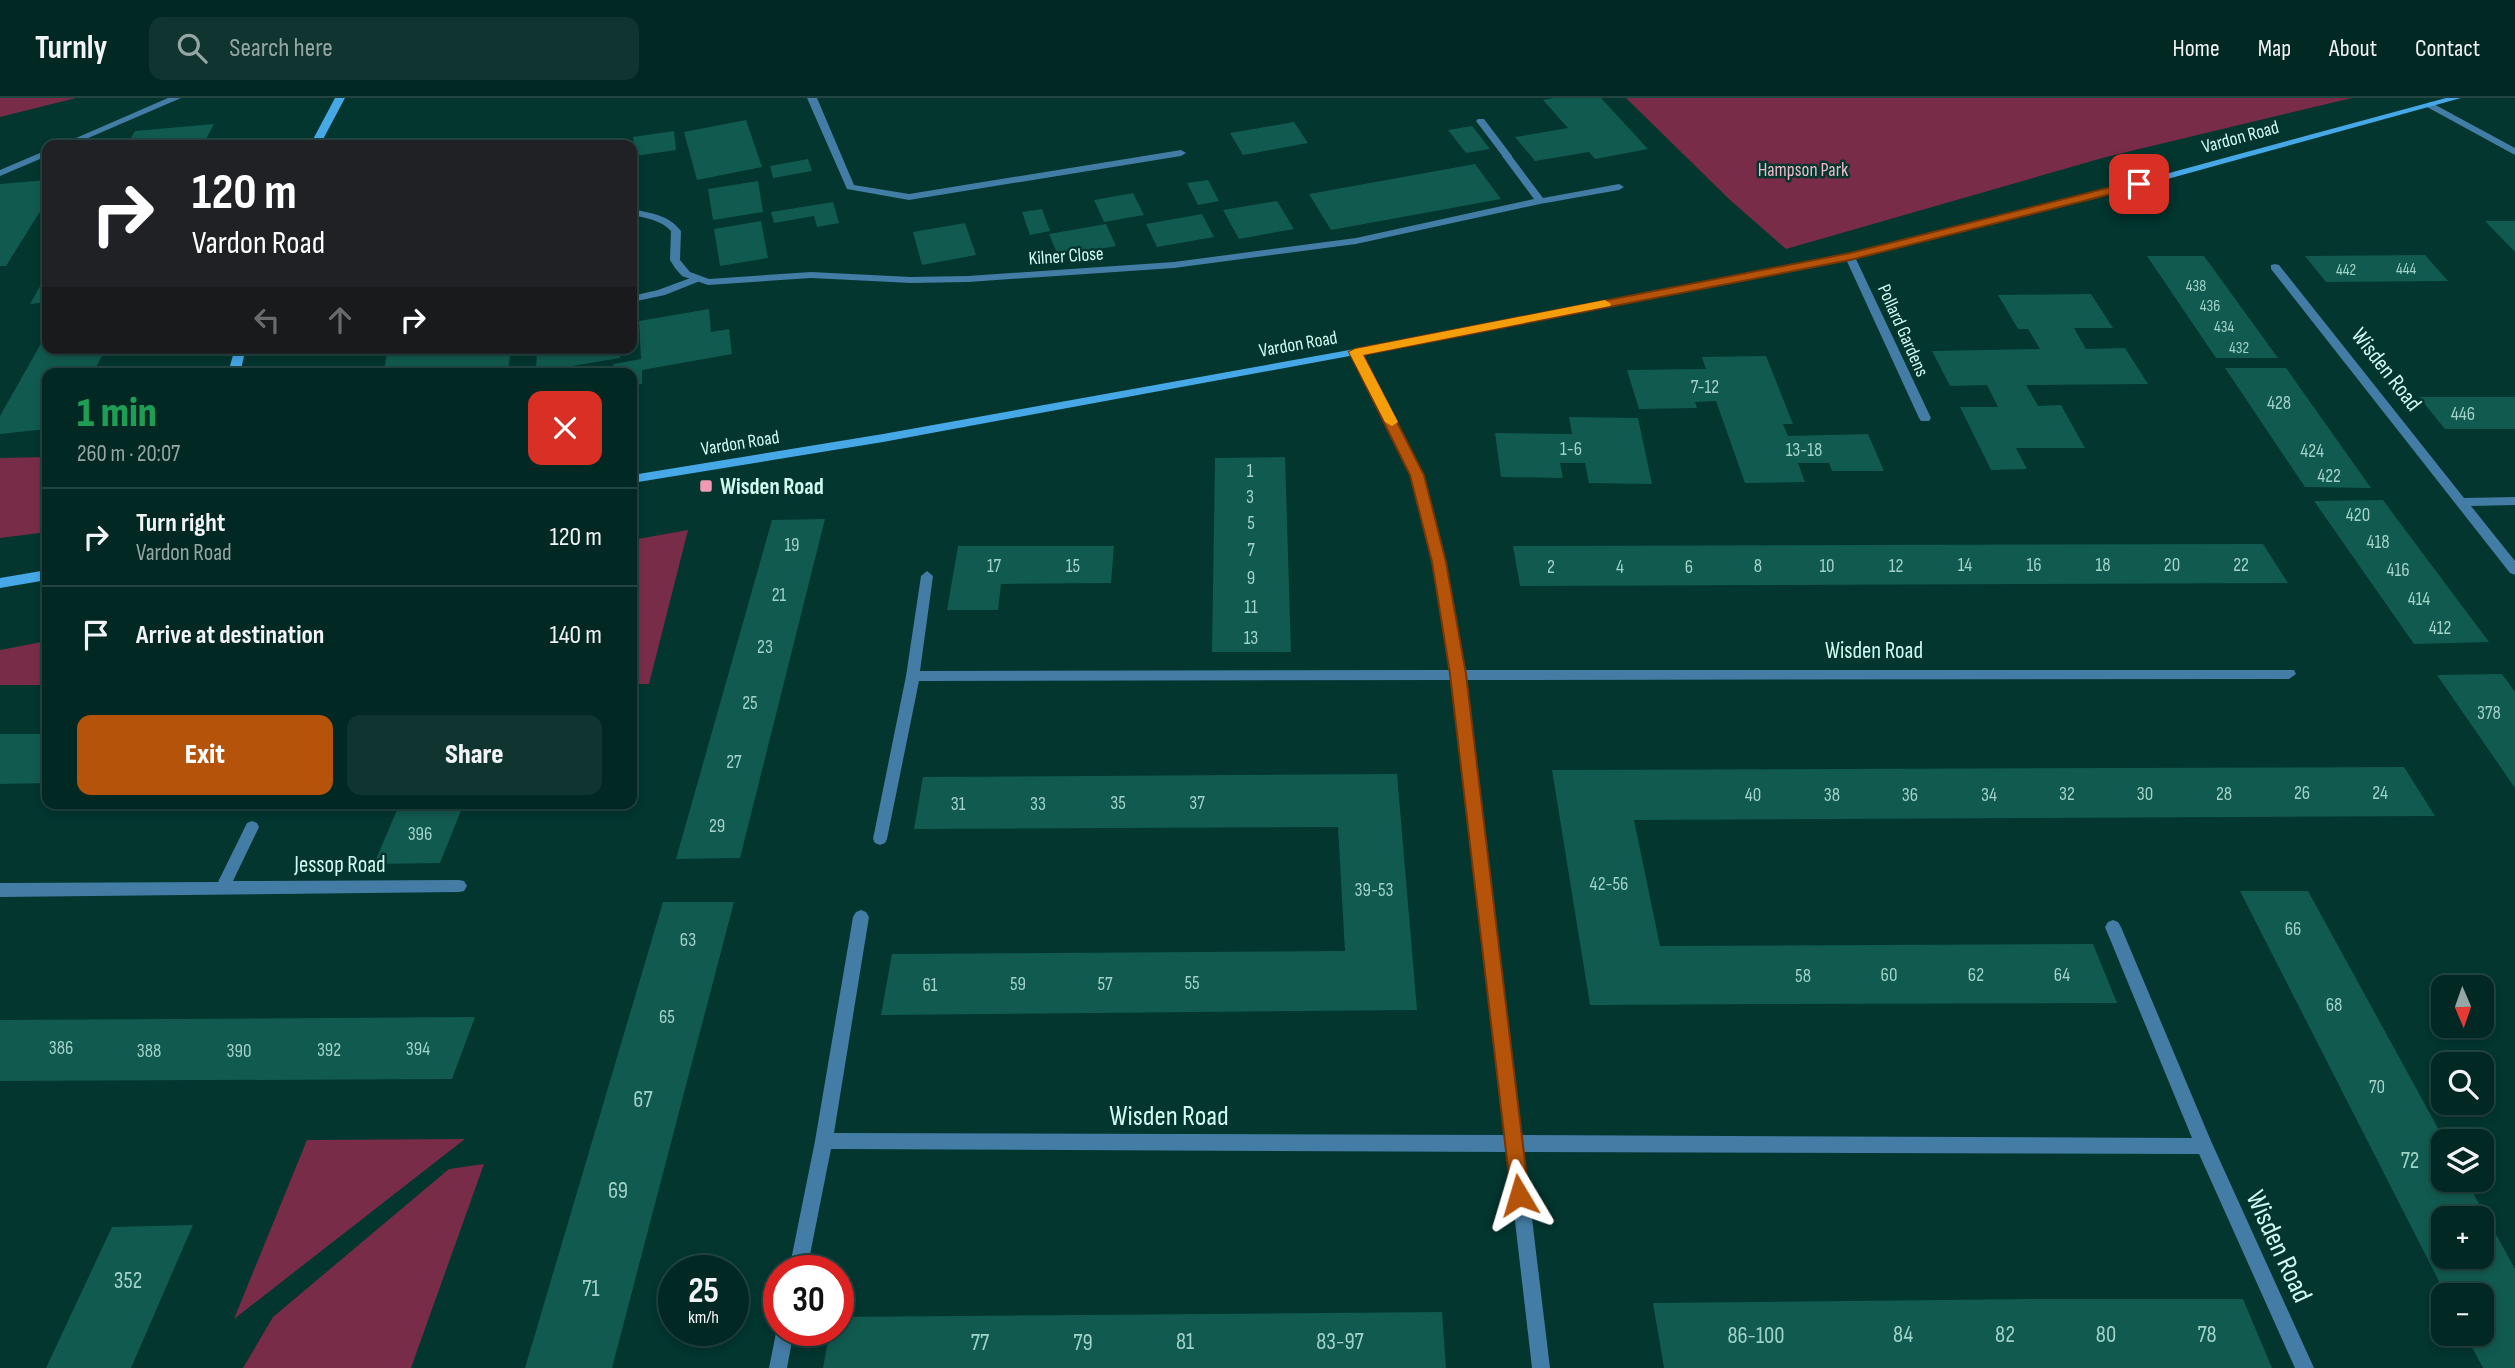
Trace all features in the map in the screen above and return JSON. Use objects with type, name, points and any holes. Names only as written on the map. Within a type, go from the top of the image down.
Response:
[{"type":"street","points":[[77,140],[176,98]]},
{"type":"street","points":[[318,140],[340,98]]},
{"type":"street","points":[[812,98],[850,187],[908,197],[1181,153]]},
{"type":"street","name":"Vardon Road","points":[[637,478],[883,438],[1355,352],[1850,257],[2139,184],[2456,98]]},
{"type":"street","points":[[2430,104],[2515,152]]},
{"type":"street","points":[[1481,121],[1540,201]]},
{"type":"street","points":[[0,173],[42,155]]},
{"type":"street","name":"Kilner Close","points":[[696,279],[724,283],[811,275],[911,280],[968,279],[1174,265],[1356,241],[1540,201],[1619,187]]},
{"type":"street","points":[[637,213],[670,224],[676,231],[675,260],[686,274],[696,279]]},
{"type":"street","name":"Pollard Gardens","points":[[1850,257],[1925,418]]},
{"type":"street","name":"Wisden Road","points":[[2275,267],[2515,570]]},
{"type":"street","points":[[637,298],[662,293],[696,279]]},
{"type":"street","points":[[1355,352],[1417,475],[1439,562],[1458,674],[1541,1368]]},
{"type":"street","points":[[2461,502],[2515,501]]},
{"type":"street","points":[[0,583],[42,576]]},
{"type":"street","points":[[880,839],[913,676],[927,576]]},
{"type":"street","name":"Wisden Road","points":[[913,676],[2289,674]]},
{"type":"street","points":[[222,887],[252,827]]},
{"type":"street","name":"Jessop Road","points":[[0,890],[459,886]]},
{"type":"street","points":[[801,1255],[824,1141],[861,918]]},
{"type":"street","name":"Wisden Road","points":[[2113,927],[2204,1146],[2305,1368]]},
{"type":"street","name":"Wisden Road","points":[[824,1141],[2204,1146]]},
{"type":"street","points":[[778,1368],[782,1346]]},
{"type":"green space","points":[[0,98],[76,98],[0,117]]},
{"type":"green space","name":"Hampson Park","points":[[1626,98],[2352,98],[2106,157],[1786,249],[1730,200]]},
{"type":"green space","points":[[42,457],[42,533],[0,538],[0,458]]},
{"type":"green space","points":[[688,530],[649,684],[637,684],[637,539]]},
{"type":"green space","points":[[42,642],[42,685],[0,685],[0,650]]},
{"type":"green space","points":[[465,1139],[234,1319],[307,1140]]},
{"type":"green space","points":[[484,1164],[411,1368],[243,1368],[273,1317],[449,1169]]},
{"type":"building","points":[[1601,98],[1648,149],[1595,159],[1589,152],[1535,161],[1515,137],[1568,128],[1543,100]]},
{"type":"building","points":[[746,120],[762,167],[697,180],[684,132]]},
{"type":"building","points":[[1294,122],[1308,143],[1243,155],[1230,133]]},
{"type":"building","points":[[214,124],[206,140],[130,140],[135,131]]},
{"type":"building","points":[[1472,126],[1490,149],[1466,153],[1448,130]]},
{"type":"building","points":[[674,131],[676,150],[637,156],[637,140],[633,140],[633,137]]},
{"type":"building","points":[[808,159],[812,171],[773,178],[770,166]]},
{"type":"building","points":[[1475,164],[1501,199],[1331,230],[1309,194]]},
{"type":"building","points":[[42,180],[42,213],[39,213],[6,266],[0,266],[0,184]]},
{"type":"building","points":[[1208,180],[1219,201],[1198,205],[1187,183]]},
{"type":"building","points":[[758,181],[763,212],[713,220],[708,189]]},
{"type":"building","points":[[1133,193],[1144,215],[1104,222],[1094,200]]},
{"type":"building","points":[[1277,201],[1294,229],[1239,239],[1223,210]]},
{"type":"building","points":[[833,202],[839,223],[817,227],[814,216],[774,223],[771,212]]},
{"type":"building","points":[[1042,209],[1050,231],[1030,235],[1022,212]]},
{"type":"building","points":[[1202,214],[1214,237],[1157,247],[1146,224]]},
{"type":"building","points":[[761,221],[768,258],[720,266],[714,229]]},
{"type":"building","points":[[2485,221],[2515,221],[2515,252]]},
{"type":"building","points":[[965,223],[976,255],[922,265],[913,232]]},
{"type":"building","points":[[1106,224],[1116,246],[1058,256],[1049,234]]},
{"type":"building","points":[[2425,255],[2448,281],[2326,282],[2305,256]]},
{"type":"building","points":[[2147,256],[2204,256],[2278,358],[2216,358]]},
{"type":"building","points":[[42,283],[42,303],[30,304]]},
{"type":"building","points":[[2091,294],[2113,328],[2074,328],[2086,349],[2125,348],[2148,384],[2026,385],[2038,406],[2061,405],[2085,448],[2016,448],[2027,469],[1991,470],[1960,407],[1998,407],[1987,385],[1950,386],[1932,351],[2040,349],[2028,329],[2018,329],[1998,295]]},
{"type":"building","points":[[709,309],[711,332],[729,329],[732,354],[642,370],[642,384],[637,385],[637,368],[613,368],[613,364],[641,359],[639,321]]},
{"type":"building","points":[[42,342],[42,354],[103,354],[96,368],[42,368],[42,430],[0,434],[0,416]]},
{"type":"building","points":[[387,354],[510,354],[508,368],[384,368]]},
{"type":"building","points":[[537,354],[620,354],[620,358],[560,368],[536,368]]},
{"type":"building","points":[[1766,356],[1793,424],[1783,424],[1788,436],[1868,434],[1884,471],[1832,471],[1829,463],[1798,463],[1805,482],[1745,483],[1716,401],[1695,402],[1697,408],[1639,409],[1627,370],[1706,369],[1702,357]]},
{"type":"building","points":[[2225,368],[2286,368],[2371,488],[2305,487]]},
{"type":"building","points":[[2419,397],[2515,397],[2515,429],[2445,429]]},
{"type":"building","points":[[1569,417],[1638,418],[1652,484],[1589,483],[1585,463],[1560,463],[1563,478],[1501,477],[1495,433],[1572,434]]},
{"type":"building","points":[[1285,457],[1291,652],[1212,652],[1215,458]]},
{"type":"building","points":[[2383,500],[2489,642],[2414,644],[2314,501]]},
{"type":"building","points":[[825,519],[740,858],[676,859],[772,520]]},
{"type":"building","points":[[2263,544],[2288,583],[1520,586],[1513,546]]},
{"type":"building","points":[[958,546],[1114,546],[1111,583],[1001,584],[998,610],[947,610]]},
{"type":"building","points":[[2502,674],[2515,692],[2515,788],[2437,675]]},
{"type":"building","points":[[0,734],[42,734],[42,783],[0,784]]},
{"type":"building","points":[[2404,767],[2435,816],[1634,820],[1660,946],[2093,944],[2117,1003],[1590,1005],[1552,770]]},
{"type":"building","points":[[1397,774],[1417,1010],[881,1015],[892,954],[1345,951],[1338,827],[914,829],[923,777]]},
{"type":"building","points":[[397,809],[462,809],[440,863],[374,864]]},
{"type":"building","points":[[2240,891],[2308,891],[2438,1129],[2431,1129],[2431,1192],[2473,1192],[2480,1206],[2431,1206],[2431,1266]]},
{"type":"building","points":[[663,902],[734,902],[612,1368],[525,1368]]},
{"type":"building","points":[[475,1017],[452,1079],[0,1081],[0,1020]]},
{"type":"building","points":[[193,1225],[131,1368],[46,1368],[112,1227]]},
{"type":"building","points":[[2494,1231],[2515,1269],[2515,1368],[2483,1368],[2471,1346],[2494,1346],[2494,1283],[2440,1283],[2433,1269],[2494,1269]]},
{"type":"building","points":[[2243,1299],[2272,1368],[1664,1368],[1653,1303]]},
{"type":"building","points":[[1442,1312],[1446,1368],[823,1368],[827,1346],[854,1346],[854,1317]]},
{"type":"slow traffic","points":[[1392,422],[1355,352],[1605,304]]},
{"type":"place","name":"Wisden Road","points":[[706,486]]},
{"type":"route","points":[[1519,1195],[1458,674],[1439,562],[1417,475],[1355,352],[1850,257],[2139,184]]}]
